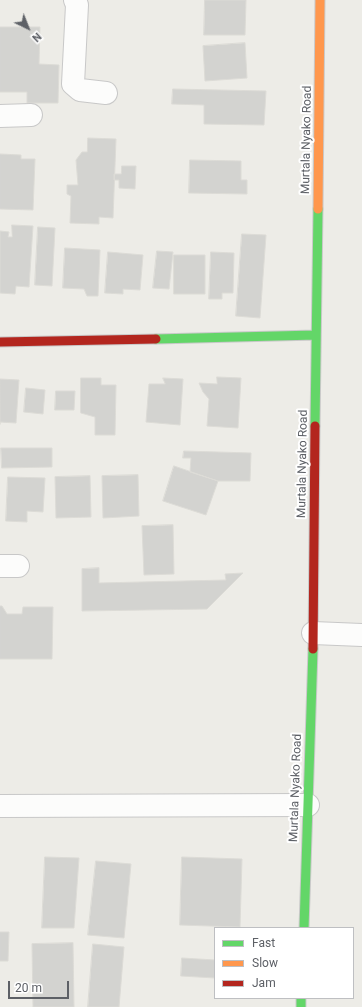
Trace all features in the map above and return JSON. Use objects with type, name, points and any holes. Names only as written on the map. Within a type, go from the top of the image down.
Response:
[{"type":"street","points":[[75,0],[77,5],[73,84],[80,90],[106,93]]},
{"type":"street","name":"Murtala Nyako Road","points":[[304,927],[313,633],[320,0]]},
{"type":"street","points":[[0,116],[31,115]]},
{"type":"street","points":[[0,342],[316,335]]},
{"type":"street","points":[[313,633],[362,635]]},
{"type":"street","points":[[0,806],[308,805]]},
{"type":"building","points":[[205,0],[246,0],[245,35],[204,35]]},
{"type":"building","points":[[0,27],[40,27],[39,64],[59,65],[58,103],[27,103],[27,92],[0,92]]},
{"type":"building","points":[[245,43],[247,78],[205,81],[203,46]]},
{"type":"building","points":[[173,89],[266,91],[264,125],[204,124],[204,105],[172,104]]},
{"type":"building","points":[[88,138],[116,139],[113,218],[99,217],[99,224],[70,223],[71,196],[67,194],[67,185],[78,185],[76,160],[82,152],[87,152]]},
{"type":"building","points":[[0,154],[21,155],[21,159],[35,159],[33,210],[0,209]]},
{"type":"building","points":[[190,160],[241,161],[241,180],[247,180],[247,194],[189,193]]},
{"type":"building","points":[[122,166],[136,166],[135,189],[119,188],[119,180],[114,180],[114,174],[121,174]]},
{"type":"building","points":[[12,225],[33,226],[29,287],[16,286],[15,294],[0,293],[0,231],[9,232],[8,237],[12,237]]},
{"type":"building","points":[[38,227],[55,228],[52,286],[35,285]]},
{"type":"building","points":[[242,234],[266,235],[260,318],[236,316]]},
{"type":"building","points":[[65,248],[100,250],[98,296],[87,296],[84,289],[63,288]]},
{"type":"building","points":[[157,251],[173,252],[169,289],[153,288]]},
{"type":"building","points":[[108,252],[143,255],[140,290],[123,289],[123,294],[105,293]]},
{"type":"building","points":[[211,252],[234,253],[233,293],[222,293],[222,299],[209,299]]},
{"type":"building","points":[[174,255],[205,255],[205,294],[174,294]]},
{"type":"building","points":[[217,377],[241,378],[238,428],[207,426],[209,399],[203,392],[199,383],[217,384]]},
{"type":"building","points":[[81,378],[101,378],[101,385],[116,385],[115,435],[95,435],[95,417],[81,413]]},
{"type":"building","points":[[163,378],[183,379],[180,425],[146,422],[149,384],[165,384]]},
{"type":"building","points":[[0,379],[19,380],[16,423],[0,422]]},
{"type":"building","points":[[26,388],[45,390],[43,414],[24,412]]},
{"type":"building","points":[[56,391],[75,391],[74,410],[55,410]]},
{"type":"building","points":[[1,448],[52,448],[52,467],[2,468]]},
{"type":"building","points":[[184,451],[251,453],[250,481],[218,481],[190,472],[191,458],[183,458]]},
{"type":"building","points":[[174,466],[218,481],[206,515],[163,501]]},
{"type":"building","points":[[138,475],[139,516],[103,518],[102,476]]},
{"type":"building","points":[[90,476],[91,517],[56,518],[55,477]]},
{"type":"building","points":[[8,477],[45,478],[43,512],[27,511],[27,522],[6,521]]},
{"type":"building","points":[[173,525],[174,574],[144,575],[142,526]]},
{"type":"building","points":[[99,568],[99,583],[226,580],[225,574],[243,573],[207,609],[82,611],[82,569]]},
{"type":"building","points":[[0,606],[2,606],[7,614],[22,614],[23,607],[53,607],[52,659],[0,659]]},
{"type":"building","points":[[45,857],[79,858],[74,928],[42,928]]},
{"type":"building","points":[[182,857],[242,859],[240,927],[180,925]]},
{"type":"building","points":[[96,861],[131,864],[124,938],[88,935]]},
{"type":"building","points":[[0,932],[9,932],[8,961],[0,961]]},
{"type":"building","points":[[73,943],[74,1007],[33,1007],[32,944]]},
{"type":"building","points":[[93,944],[124,947],[119,1007],[88,1007]]},
{"type":"building","points":[[182,958],[214,960],[214,978],[181,976]]},
{"type":"traffic: fast","points":[[315,426],[318,209]]},
{"type":"traffic: fast","points":[[156,339],[316,335]]},
{"type":"traffic: fast","points":[[304,927],[313,649]]},
{"type":"traffic: fast","points":[[301,999],[301,1007]]},
{"type":"traffic: slow","points":[[318,209],[320,0]]},
{"type":"traffic: jam","points":[[0,342],[156,339]]},
{"type":"traffic: jam","points":[[313,649],[315,426]]}]
